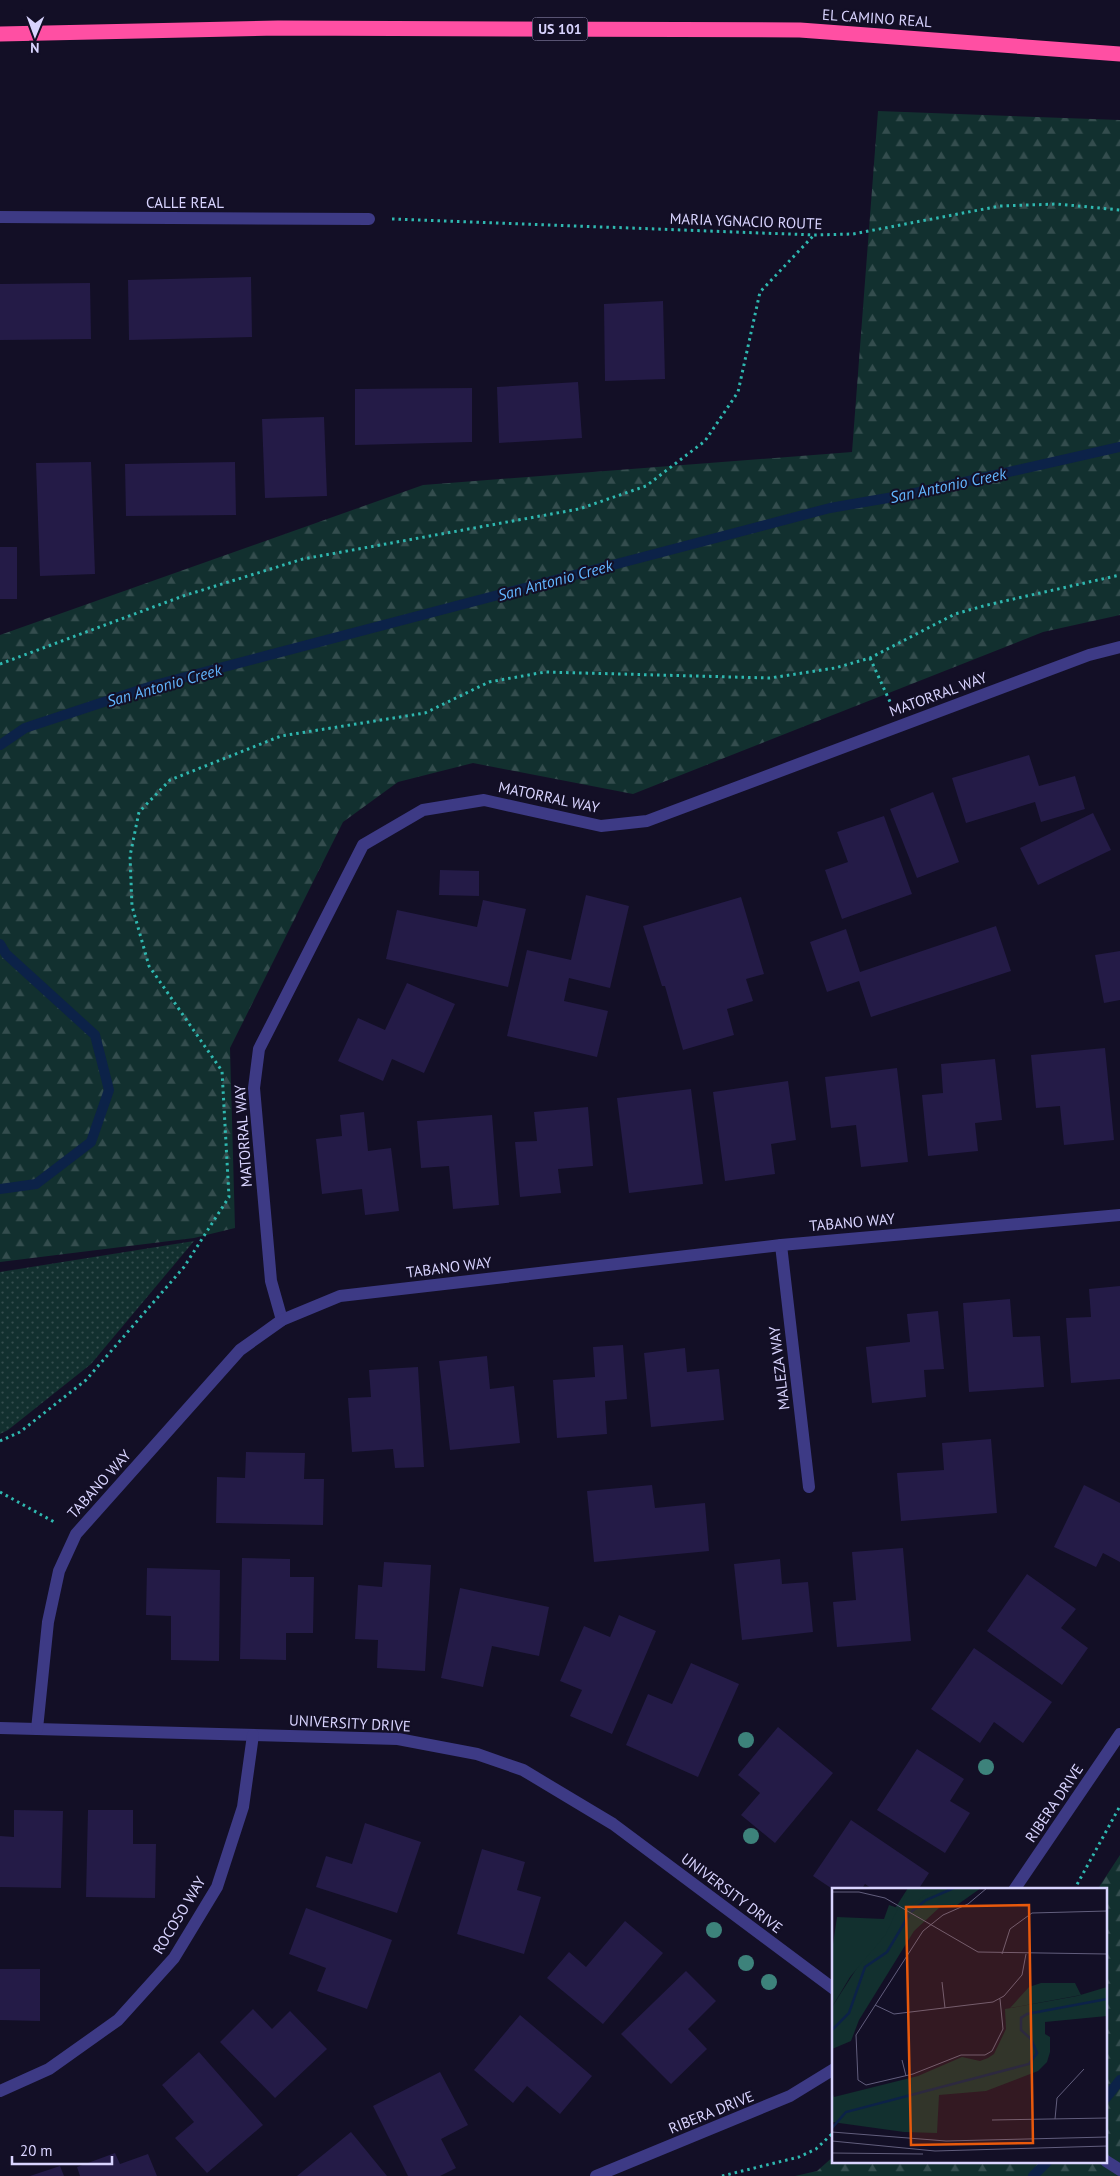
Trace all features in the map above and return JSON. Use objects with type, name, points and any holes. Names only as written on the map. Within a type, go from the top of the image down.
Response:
[{"type":"highway","name":"EL CAMINO REAL","points":[[0,34],[278,28],[800,30],[1120,54]]},
{"type":"street","name":"CALLE REAL","points":[[0,217],[369,219]]},
{"type":"street","name":"MATORRAL WAY","points":[[282,1320],[271,1281],[254,1088],[259,1049],[363,845],[423,810],[484,800],[601,826],[647,820],[1089,655],[1120,647]]},
{"type":"street","name":"TABANO WAY","points":[[37,1729],[48,1622],[59,1571],[76,1534],[240,1350],[282,1320],[340,1296],[781,1245],[1120,1215]]},
{"type":"street","name":"MALEZA WAY","points":[[781,1245],[809,1487]]},
{"type":"street","name":"UNIVERSITY DRIVE","points":[[0,1728],[398,1738],[477,1754],[523,1770],[613,1824],[832,1988]]},
{"type":"street","name":"RIBERA DRIVE","points":[[1015,1888],[1120,1734]]},
{"type":"street","name":"ROCOSO WAY","points":[[0,2091],[49,2069],[118,2020],[174,1958],[217,1886],[243,1807],[254,1735]]},
{"type":"street","name":"RIBERA DRIVE","points":[[596,2176],[790,2096],[832,2070]]},
{"type":"street","points":[[1108,2162],[1120,2170]]},
{"type":"path","name":"MARIA YGNACIO ROUTE","points":[[369,219],[814,235],[853,234],[1000,206],[1057,204],[1120,210]]},
{"type":"path","points":[[0,664],[183,596],[303,559],[579,509],[646,486],[705,441],[738,392],[760,292],[814,235]]},
{"type":"path","points":[[0,1441],[20,1432],[86,1380],[184,1267],[229,1197],[222,1071],[150,966],[132,906],[130,856],[139,812],[170,780],[281,736],[425,713],[489,682],[545,672],[770,678],[835,668],[870,658],[955,614],[1120,575]]},
{"type":"path","points":[[870,658],[900,726]]},
{"type":"path","points":[[0,1492],[76,1534]]},
{"type":"path","points":[[1075,1888],[1120,1806]]},
{"type":"path","points":[[722,2176],[799,2157],[816,2149],[832,2134]]},
{"type":"green space","points":[[878,111],[1120,120],[1120,615],[1043,632],[633,794],[473,763],[398,782],[343,822],[230,1048],[235,1228],[194,1238],[0,1262],[0,635],[423,485],[852,452]]},
{"type":"green space","points":[[194,1241],[91,1364],[8,1430],[0,1434],[0,1272]]},
{"type":"green space","points":[[1120,1855],[1120,2176],[795,2176],[817,2171],[832,2158],[832,2164],[1108,2164],[1108,1888],[1098,1888]]},
{"type":"building","points":[[251,277],[252,337],[129,340],[128,280]]},
{"type":"building","points":[[90,283],[91,339],[0,340],[0,284]]},
{"type":"building","points":[[663,301],[665,379],[605,381],[604,304]]},
{"type":"building","points":[[578,382],[582,438],[499,443],[497,387]]},
{"type":"building","points":[[472,388],[472,442],[355,445],[355,389]]},
{"type":"building","points":[[324,417],[327,496],[265,498],[262,419]]},
{"type":"building","points":[[91,462],[95,574],[40,576],[36,463]]},
{"type":"building","points":[[235,462],[236,515],[126,516],[125,464]]},
{"type":"building","points":[[0,547],[17,547],[17,599],[0,599]]},
{"type":"building","points":[[1029,755],[1039,786],[1075,776],[1085,809],[1041,822],[1035,802],[966,823],[952,778]]},
{"type":"building","points":[[933,792],[959,862],[917,878],[890,809]]},
{"type":"building","points":[[1093,813],[1111,850],[1038,885],[1020,848]]},
{"type":"building","points":[[884,816],[912,894],[842,919],[825,870],[848,862],[837,832]]},
{"type":"building","points":[[440,870],[479,871],[479,896],[439,895]]},
{"type":"building","points":[[586,895],[629,906],[610,988],[569,978],[564,1001],[608,1011],[597,1057],[507,1036],[527,950],[571,960]]},
{"type":"building","points":[[741,897],[764,974],[746,979],[753,1001],[727,1009],[734,1035],[683,1050],[665,986],[662,986],[643,926]]},
{"type":"building","points":[[483,900],[526,909],[508,987],[386,959],[397,910],[477,927]]},
{"type":"building","points":[[996,926],[1011,971],[871,1017],[859,981],[827,992],[810,942],[846,929],[860,972]]},
{"type":"building","points":[[1120,951],[1120,1000],[1104,1003],[1095,955]]},
{"type":"building","points":[[407,983],[455,1004],[424,1073],[392,1059],[383,1081],[338,1061],[358,1018],[385,1030]]},
{"type":"building","points":[[1105,1048],[1114,1140],[1064,1145],[1060,1106],[1036,1108],[1031,1055]]},
{"type":"building","points":[[995,1059],[1002,1120],[975,1123],[978,1151],[928,1156],[922,1095],[943,1093],[941,1064]]},
{"type":"building","points":[[897,1068],[908,1162],[861,1167],[856,1125],[831,1128],[825,1077]]},
{"type":"building","points":[[788,1081],[796,1140],[771,1144],[775,1174],[725,1181],[713,1092]]},
{"type":"building","points":[[691,1089],[703,1184],[629,1193],[617,1098]]},
{"type":"building","points":[[588,1107],[593,1166],[558,1169],[561,1193],[520,1197],[515,1142],[537,1141],[534,1112]]},
{"type":"building","points":[[364,1112],[368,1151],[391,1148],[399,1211],[365,1215],[362,1189],[322,1194],[316,1139],[342,1136],[340,1115]]},
{"type":"building","points":[[492,1115],[499,1205],[453,1209],[449,1166],[421,1168],[417,1121]]},
{"type":"building","points":[[1120,1286],[1120,1379],[1071,1383],[1066,1318],[1091,1317],[1089,1289]]},
{"type":"building","points":[[1010,1299],[1013,1337],[1040,1336],[1044,1387],[969,1392],[963,1303]]},
{"type":"building","points":[[938,1311],[944,1369],[924,1370],[926,1397],[872,1403],[866,1347],[910,1342],[907,1314]]},
{"type":"building","points":[[623,1345],[627,1399],[605,1401],[607,1434],[557,1438],[553,1380],[595,1377],[593,1347]]},
{"type":"building","points":[[685,1348],[687,1372],[719,1369],[724,1420],[651,1427],[644,1353]]},
{"type":"building","points":[[487,1356],[490,1389],[514,1386],[520,1443],[450,1450],[439,1361]]},
{"type":"building","points":[[418,1367],[424,1467],[395,1468],[393,1449],[352,1452],[348,1398],[371,1397],[369,1370]]},
{"type":"building","points":[[991,1439],[997,1513],[901,1521],[897,1473],[944,1470],[942,1443]]},
{"type":"building","points":[[246,1452],[305,1453],[304,1479],[324,1479],[323,1525],[216,1523],[217,1477],[245,1478]]},
{"type":"building","points":[[652,1485],[655,1508],[705,1503],[709,1551],[594,1562],[587,1491]]},
{"type":"building","points":[[1084,1485],[1120,1503],[1120,1562],[1103,1553],[1096,1567],[1054,1547]]},
{"type":"building","points":[[903,1548],[911,1641],[837,1647],[833,1602],[856,1600],[852,1552]]},
{"type":"building","points":[[242,1558],[290,1559],[290,1577],[314,1577],[313,1633],[286,1633],[286,1660],[240,1659]]},
{"type":"building","points":[[780,1559],[782,1584],[808,1582],[813,1632],[742,1640],[734,1564]]},
{"type":"building","points":[[384,1562],[431,1565],[425,1671],[377,1668],[378,1640],[355,1639],[358,1585],[382,1587]]},
{"type":"building","points":[[147,1568],[220,1570],[219,1661],[171,1660],[171,1616],[146,1615]]},
{"type":"building","points":[[1027,1574],[1076,1609],[1061,1628],[1088,1648],[1062,1685],[987,1631]]},
{"type":"building","points":[[460,1588],[549,1607],[539,1656],[492,1646],[483,1687],[441,1678]]},
{"type":"building","points":[[619,1615],[656,1631],[612,1734],[570,1716],[582,1690],[560,1681],[584,1626],[610,1637]]},
{"type":"building","points":[[974,1648],[1052,1702],[1023,1743],[994,1722],[980,1743],[931,1709]]},
{"type":"building","points":[[691,1663],[739,1684],[698,1777],[626,1745],[648,1694],[672,1704]]},
{"type":"building","points":[[778,1727],[833,1773],[775,1843],[741,1815],[760,1793],[738,1775]]},
{"type":"building","points":[[917,1749],[964,1779],[950,1801],[970,1813],[945,1853],[877,1810]]},
{"type":"building","points":[[14,1810],[63,1811],[61,1888],[0,1887],[0,1836],[14,1837]]},
{"type":"building","points":[[88,1810],[133,1810],[133,1844],[156,1844],[155,1898],[86,1897]]},
{"type":"building","points":[[851,1820],[929,1873],[919,1888],[871,1888],[865,1884],[862,1888],[832,1889],[813,1876]]},
{"type":"building","points":[[365,1823],[421,1842],[397,1913],[316,1887],[326,1856],[352,1864]]},
{"type":"building","points":[[482,1849],[525,1862],[517,1890],[541,1897],[524,1954],[457,1934]]},
{"type":"building","points":[[306,1908],[392,1940],[367,2009],[317,1991],[326,1968],[289,1954]]},
{"type":"building","points":[[625,1921],[663,1953],[603,2024],[547,1978],[569,1952],[586,1967]]},
{"type":"building","points":[[0,1969],[40,1969],[40,2021],[0,2020]]},
{"type":"building","points":[[686,1971],[716,2001],[688,2029],[707,2049],[671,2084],[621,2034]]},
{"type":"building","points":[[253,2009],[272,2029],[290,2011],[327,2049],[275,2098],[220,2042]]},
{"type":"building","points":[[520,2015],[592,2076],[560,2114],[527,2086],[513,2103],[474,2070]]},
{"type":"building","points":[[199,2052],[263,2125],[207,2173],[175,2138],[194,2122],[162,2085]]},
{"type":"building","points":[[440,2072],[468,2125],[441,2139],[456,2168],[440,2176],[408,2176],[373,2106]]},
{"type":"building","points":[[351,2132],[387,2176],[297,2176]]},
{"type":"building","points":[[115,2153],[120,2164],[148,2154],[157,2176],[80,2176],[77,2167]]},
{"type":"building","points":[[60,2166],[64,2176],[30,2176]]},
{"type":"waterway","name":"San Antonio Creek","points":[[0,745],[25,728],[155,685],[830,508],[911,494],[1120,447]]},
{"type":"waterway","name":"San Antonio Creek","points":[[0,944],[6,954],[95,1035],[109,1090],[91,1142],[36,1184],[0,1189]]},
{"type":"waterway","points":[[1108,2095],[1120,2080]]},
{"type":"waterway","points":[[1033,2176],[1045,2164]]}]
